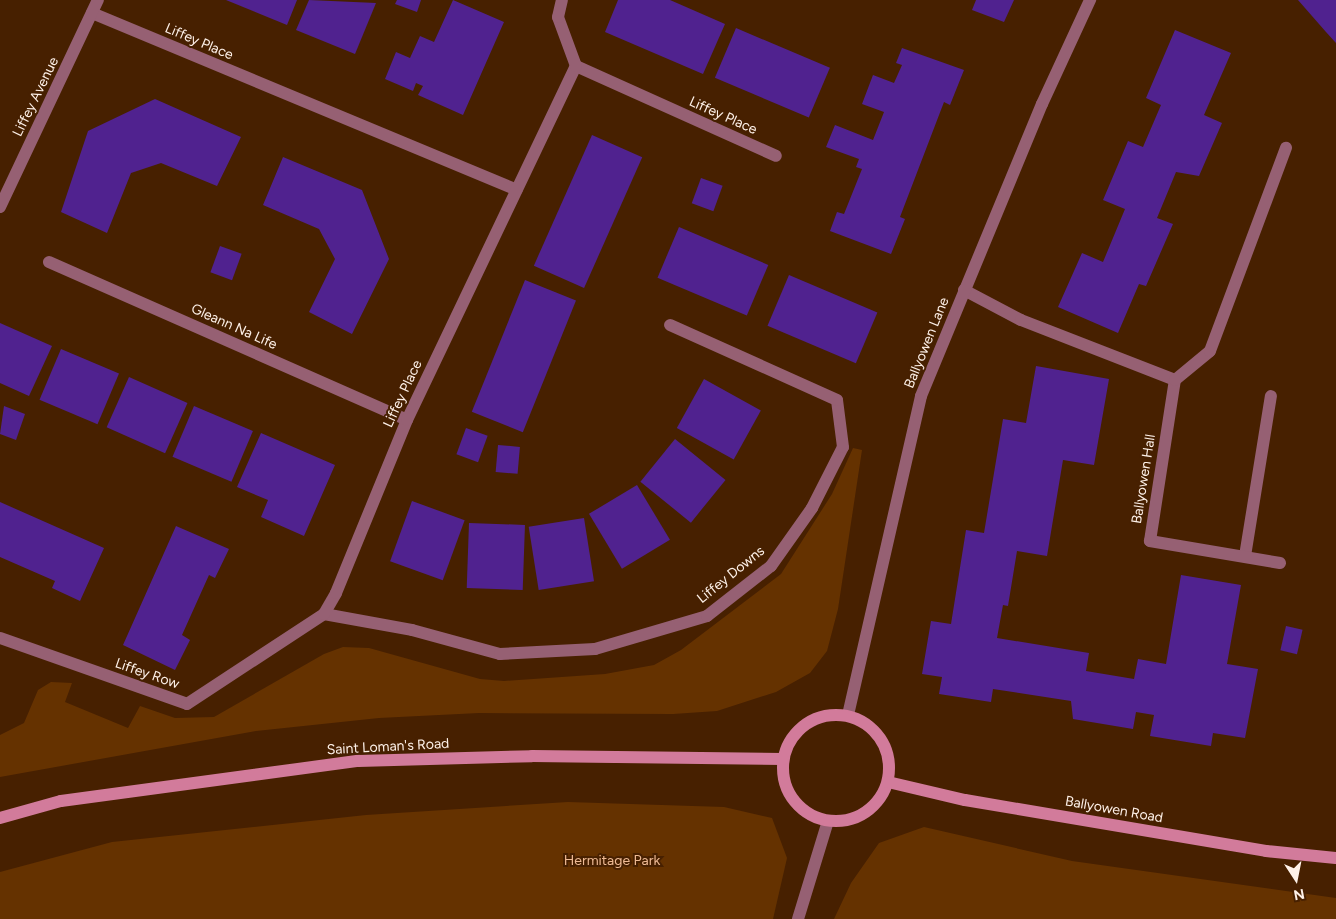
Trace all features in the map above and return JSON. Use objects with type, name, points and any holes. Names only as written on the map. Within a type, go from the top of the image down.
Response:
[{"type":"street","name":"Liffey Avenue","points":[[0,207],[98,0]]},
{"type":"street","points":[[562,0],[558,17],[576,66]]},
{"type":"street","name":"Ballyowen Lane","points":[[848,716],[921,396],[964,290],[1090,0]]},
{"type":"street","name":"Liffey Place","points":[[92,13],[517,190]]},
{"type":"street","name":"Liffey Place","points":[[324,614],[336,593],[407,420],[576,66],[776,156]]},
{"type":"street","points":[[964,290],[1021,320],[1175,380],[1210,351],[1286,148]]},
{"type":"street","name":"Gleann Na Life","points":[[49,262],[407,420]]},
{"type":"street","name":"Liffey Downs","points":[[324,614],[412,630],[500,654],[595,649],[707,616],[771,566],[812,508],[843,447],[837,400],[670,325]]},
{"type":"street","name":"Ballyowen Hall","points":[[1175,380],[1150,541],[1280,563]]},
{"type":"street","points":[[1245,556],[1271,396]]},
{"type":"street","name":"Liffey Row","points":[[0,638],[187,704],[324,614]]},
{"type":"street","points":[[831,714],[848,716],[864,722],[877,733],[886,747],[890,764],[888,782],[882,796],[866,812],[844,821],[828,821],[812,816],[798,806],[788,792],[783,776],[783,759],[789,742],[799,729],[814,718],[831,714]]},
{"type":"street","name":"Saint Loman's Road","points":[[0,818],[61,801],[358,761],[542,756],[783,759]]},
{"type":"street","name":"Ballyowen Road","points":[[888,782],[966,800],[1266,851],[1336,858]]},
{"type":"street","points":[[798,919],[828,821]]},
{"type":"green space","points":[[853,448],[862,450],[838,609],[827,651],[810,673],[776,692],[717,711],[673,714],[479,713],[379,718],[256,731],[0,777],[0,735],[24,723],[38,690],[51,682],[72,683],[65,702],[128,728],[140,706],[175,718],[214,717],[324,654],[343,647],[369,648],[480,679],[504,681],[605,674],[654,665],[681,650],[781,574],[832,494]]},
{"type":"green space","name":"Hermitage Park","points":[[568,802],[724,807],[772,818],[787,858],[773,919],[0,919],[0,872],[112,842],[366,815]]},
{"type":"green space","points":[[924,827],[1072,861],[1336,898],[1336,919],[834,919],[851,883],[879,843]]},
{"type":"building","points":[[226,0],[297,0],[287,25]]},
{"type":"building","points":[[309,0],[376,3],[355,54],[296,30]]},
{"type":"building","points":[[397,0],[421,0],[417,12],[395,4]]},
{"type":"building","points":[[453,0],[504,22],[463,115],[418,95],[423,86],[416,83],[413,91],[385,79],[396,52],[410,58],[420,36],[434,42]]},
{"type":"building","points":[[618,0],[670,0],[725,24],[703,74],[605,32]]},
{"type":"building","points":[[976,0],[1014,0],[1004,22],[972,10]]},
{"type":"building","points":[[1298,0],[1336,0],[1336,43],[1326,32]]},
{"type":"building","points":[[736,28],[830,68],[809,118],[715,78]]},
{"type":"building","points":[[1175,30],[1231,53],[1204,115],[1222,123],[1199,176],[1176,172],[1157,218],[1173,224],[1146,286],[1139,284],[1118,333],[1058,307],[1082,253],[1103,262],[1125,209],[1103,200],[1128,141],[1143,147],[1161,105],[1146,98]]},
{"type":"building","points":[[902,48],[964,70],[950,105],[944,102],[900,217],[905,219],[891,254],[830,231],[837,212],[844,214],[862,169],[856,167],[859,159],[826,147],[835,125],[873,140],[884,112],[862,104],[873,75],[894,83],[902,65],[896,63]]},
{"type":"building","points":[[155,99],[241,137],[217,186],[161,163],[131,173],[107,233],[61,212],[88,131]]},
{"type":"building","points":[[592,135],[642,157],[584,288],[534,266]]},
{"type":"building","points":[[283,157],[362,190],[389,259],[352,334],[309,312],[335,259],[319,229],[263,205]]},
{"type":"building","points":[[701,178],[723,186],[713,211],[692,203]]},
{"type":"building","points":[[679,227],[768,265],[747,316],[658,278]]},
{"type":"building","points":[[220,246],[242,254],[232,280],[210,272]]},
{"type":"building","points":[[789,275],[877,313],[856,363],[768,326]]},
{"type":"building","points":[[525,280],[576,301],[523,432],[472,412]]},
{"type":"building","points":[[0,323],[52,346],[29,396],[0,383]]},
{"type":"building","points":[[61,349],[119,374],[98,424],[40,400]]},
{"type":"building","points":[[1036,366],[1109,379],[1094,465],[1063,460],[1047,556],[1017,551],[1008,606],[1003,605],[997,638],[1089,653],[1086,671],[1134,679],[1138,659],[1166,664],[1181,575],[1241,585],[1227,664],[1258,669],[1245,738],[1213,733],[1211,746],[1150,736],[1154,715],[1136,712],[1133,729],[1073,719],[1071,701],[993,689],[991,702],[939,694],[942,677],[922,674],[931,621],[951,624],[966,530],[984,533],[1003,419],[1026,423]]},
{"type":"building","points":[[129,377],[187,403],[165,453],[107,427]]},
{"type":"building","points":[[704,379],[761,411],[734,459],[677,428]]},
{"type":"building","points":[[4,406],[25,414],[16,440],[0,434]]},
{"type":"building","points":[[194,406],[253,431],[231,482],[173,457]]},
{"type":"building","points":[[466,428],[488,436],[478,462],[456,454]]},
{"type":"building","points":[[261,433],[335,465],[304,536],[261,517],[268,500],[237,487]]},
{"type":"building","points":[[675,439],[726,480],[691,523],[640,482]]},
{"type":"building","points":[[498,445],[520,447],[518,474],[496,472]]},
{"type":"building","points":[[637,485],[670,540],[622,569],[589,514]]},
{"type":"building","points":[[412,501],[465,520],[443,580],[390,561]]},
{"type":"building","points":[[0,502],[104,548],[80,601],[52,588],[55,581],[0,557]]},
{"type":"building","points":[[584,518],[594,581],[539,590],[529,527]]},
{"type":"building","points":[[469,523],[525,525],[523,590],[467,588]]},
{"type":"building","points":[[176,526],[229,549],[215,578],[209,575],[182,635],[190,640],[175,670],[123,645]]},
{"type":"building","points":[[1286,626],[1303,630],[1297,654],[1280,650]]}]
